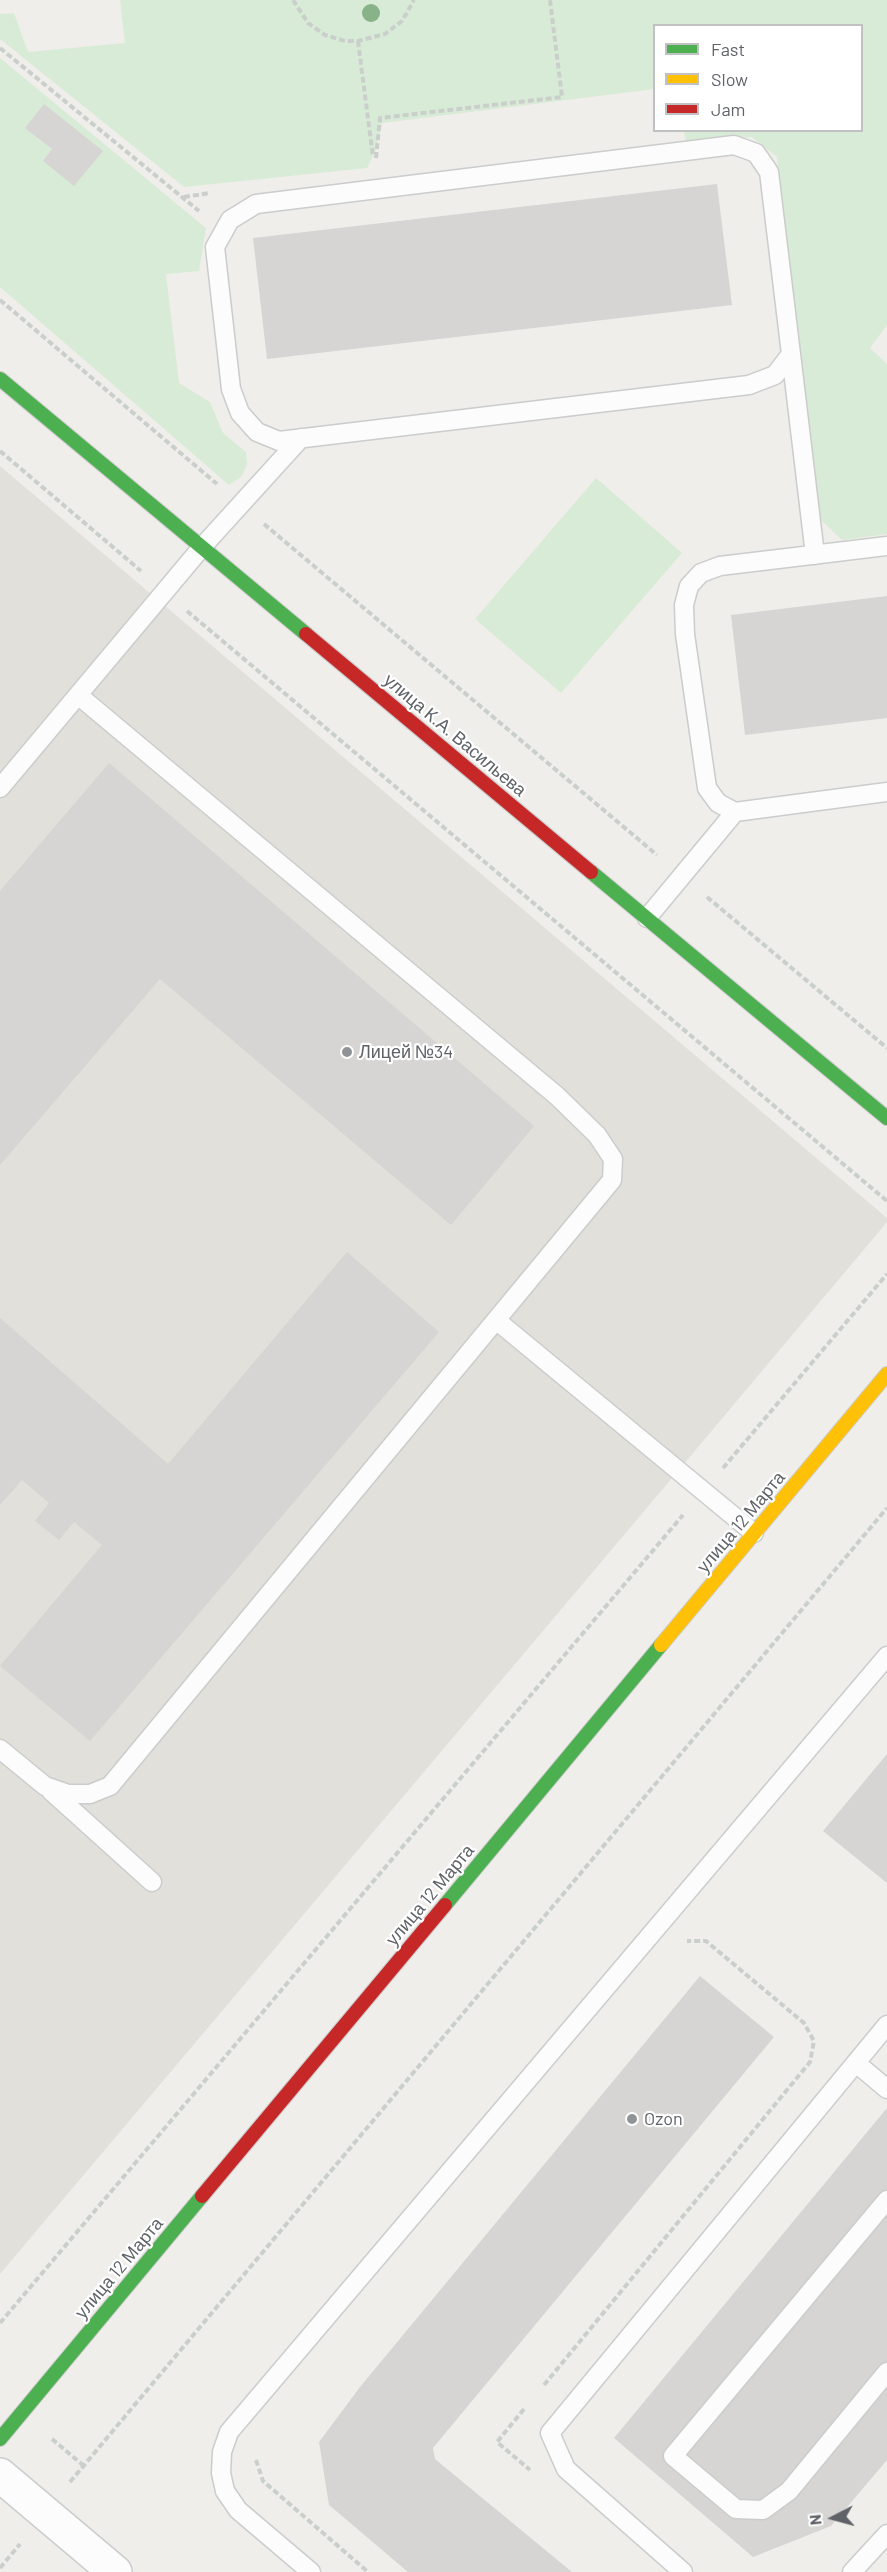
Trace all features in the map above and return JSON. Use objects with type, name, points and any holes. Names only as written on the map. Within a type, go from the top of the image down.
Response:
[{"type":"street","name":"улица К.А. Васильева","points":[[0,379],[887,1118]]},
{"type":"street","name":"улица 12 Марта","points":[[0,2439],[887,1374]]},
{"type":"street","points":[[0,2475],[115,2572]]},
{"type":"lane","points":[[791,354],[775,375],[749,385],[279,441],[257,432],[240,413],[231,389],[215,247],[230,220],[256,204],[734,145],[756,153],[769,172],[791,354],[815,555]]},
{"type":"lane","points":[[0,788],[202,547],[301,438]]},
{"type":"lane","points":[[887,546],[720,566],[701,573],[689,586],[684,605],[685,634],[707,788],[718,803],[735,813],[887,792]]},
{"type":"lane","points":[[45,1785],[68,1794],[90,1794],[110,1786],[612,1180],[613,1159],[597,1135],[557,1096],[78,695]]},
{"type":"lane","points":[[647,918],[735,813]]},
{"type":"lane","points":[[496,1320],[754,1533]]},
{"type":"lane","points":[[311,2572],[238,2510],[225,2491],[220,2473],[222,2452],[229,2432],[887,1656]]},
{"type":"lane","points":[[0,1749],[45,1785],[152,1882]]},
{"type":"lane","points":[[682,2572],[566,2469],[550,2433],[887,2025]]},
{"type":"lane","points":[[856,2063],[887,2089]]},
{"type":"lane","points":[[887,2200],[674,2456],[736,2509],[763,2510],[789,2491],[887,2372]]},
{"type":"lane","points":[[852,2572],[887,2534]]},
{"type":"path","points":[[293,0],[308,23],[325,35],[345,41],[358,41],[385,34],[402,21],[414,0]]},
{"type":"path","points":[[358,41],[374,170],[380,118],[562,97],[550,0]]},
{"type":"path","points":[[0,48],[184,197],[223,232]]},
{"type":"path","points":[[184,197],[218,192]]},
{"type":"path","points":[[0,300],[887,1048]]},
{"type":"path","points":[[0,451],[887,1201]]},
{"type":"path","points":[[0,2323],[887,1274]]},
{"type":"path","points":[[45,2513],[887,1508]]},
{"type":"path","points":[[542,2388],[810,2062],[814,2041],[804,2023],[706,1941],[688,1941],[681,1945]]},
{"type":"path","points":[[527,2406],[497,2442],[533,2473]]},
{"type":"path","points":[[257,2453],[256,2461],[263,2481],[368,2572]]},
{"type":"shaded area","points":[[0,466],[887,1218],[887,1222],[0,2274]]},
{"type":"green space","points":[[120,0],[887,0],[887,325],[870,348],[887,364],[887,534],[842,540],[821,520],[777,157],[752,137],[686,141],[684,132],[863,132],[863,24],[653,24],[653,89],[382,123],[376,150],[367,168],[184,187],[0,39],[0,14],[14,13],[28,52],[125,43]]},
{"type":"green space","points":[[0,58],[206,228],[199,271],[166,274],[179,383],[210,402],[223,433],[246,452],[247,464],[242,476],[229,485],[0,287]]},
{"type":"green space","points":[[596,478],[682,553],[561,693],[475,619]]},
{"type":"building","points":[[44,104],[103,151],[74,186],[43,161],[52,149],[25,128]]},
{"type":"building","points":[[717,184],[732,305],[267,359],[253,238]]},
{"type":"building","points":[[887,596],[887,718],[745,735],[731,615]]},
{"type":"building","name":"Лицей №34","points":[[109,763],[534,1126],[451,1225],[160,979],[0,1165],[0,891]]},
{"type":"building","points":[[347,1252],[439,1332],[90,1741],[0,1666],[102,1545],[74,1522],[59,1540],[35,1521],[49,1503],[22,1480],[0,1505],[0,1318],[168,1464]]},
{"type":"building","points":[[887,1754],[887,1883],[823,1831]]},
{"type":"building","points":[[700,1976],[774,2037],[433,2448],[435,2459],[572,2572],[408,2572],[329,2505],[319,2442],[360,2387]]},
{"type":"building","points":[[887,2108],[887,2460],[831,2526],[753,2557],[614,2438]]},
{"type":"traffic: fast","points":[[0,379],[306,634]]},
{"type":"traffic: fast","points":[[591,872],[887,1118]]},
{"type":"traffic: fast","points":[[445,1905],[661,1645]]},
{"type":"traffic: fast","points":[[0,2439],[202,2196]]},
{"type":"traffic: slow","points":[[661,1645],[887,1374]]},
{"type":"traffic: jam","points":[[306,634],[591,872]]},
{"type":"traffic: jam","points":[[202,2196],[445,1905]]},
{"type":"place","name":"Лицей №34","points":[[347,1052]]},
{"type":"place","name":"Ozon","points":[[632,2119]]}]
